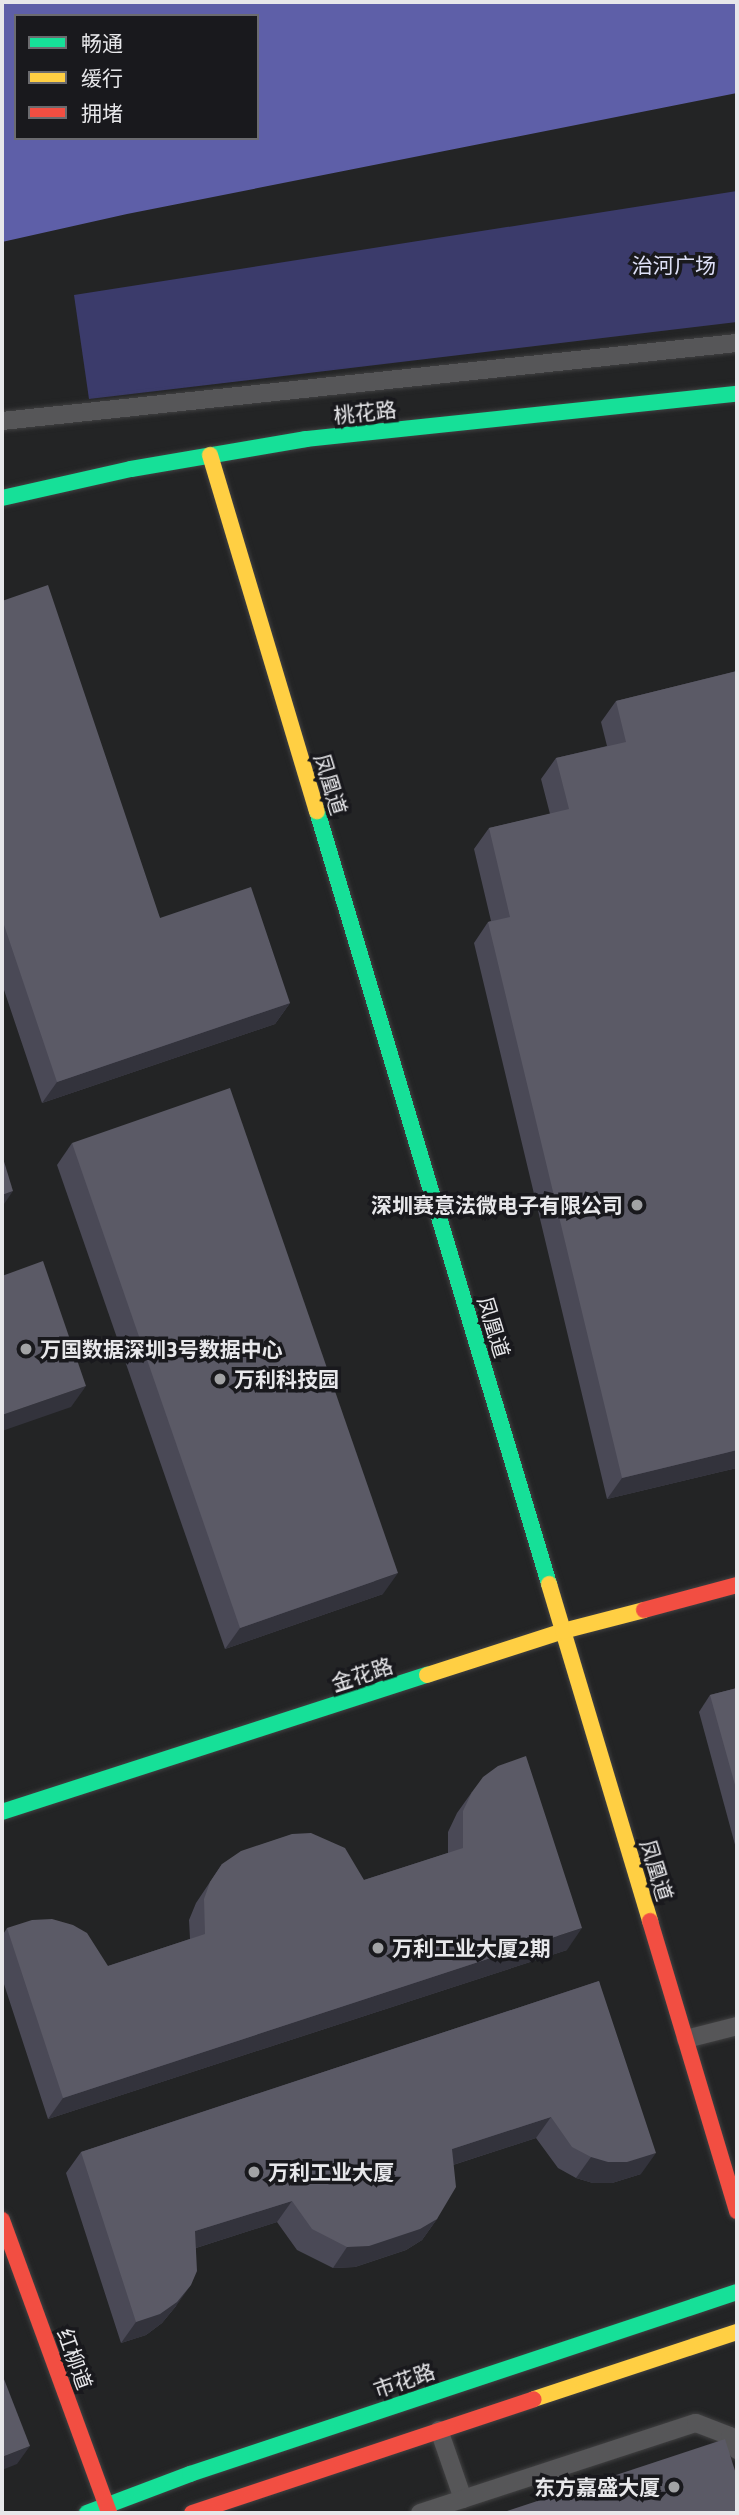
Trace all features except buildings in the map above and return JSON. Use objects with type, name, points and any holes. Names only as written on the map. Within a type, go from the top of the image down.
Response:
[{"type":"street","name":"桃花路","points":[[2,498],[211,455],[306,439],[737,394]]},
{"type":"street","name":"凤凰道","points":[[211,455],[737,2211]]},
{"type":"street","name":"金花路","points":[[2,1812],[563,1631],[737,1586]]},
{"type":"street","name":"红柳道","points":[[2,2220],[108,2509]]},
{"type":"street","name":"市花路","points":[[87,2513],[108,2509],[190,2474],[737,2292]]},
{"type":"street","points":[[192,2513],[737,2332]]},
{"type":"lane","points":[[2,421],[737,342]]},
{"type":"lane","points":[[686,2039],[737,2025]]},
{"type":"lane","points":[[421,2513],[696,2423],[730,2436],[737,2450]]},
{"type":"lane","points":[[439,2430],[463,2499]]},
{"type":"green space","name":"治河广场","points":[[737,191],[737,322],[89,399],[74,295]]},
{"type":"shaded area","points":[[2,2],[737,2],[737,93],[127,214],[2,242]]},
{"type":"traffic: fast","points":[[2,498],[131,469],[306,439],[737,394]]},
{"type":"traffic: fast","points":[[317,811],[549,1584]]},
{"type":"traffic: fast","points":[[2,1812],[427,1675]]},
{"type":"traffic: fast","points":[[87,2513],[190,2474],[737,2292]]},
{"type":"traffic: slow","points":[[210,455],[317,811]]},
{"type":"traffic: slow","points":[[549,1584],[650,1921]]},
{"type":"traffic: slow","points":[[427,1675],[563,1631],[644,1610]]},
{"type":"traffic: slow","points":[[534,2399],[737,2332]]},
{"type":"traffic: jam","points":[[644,1610],[737,1585]]},
{"type":"traffic: jam","points":[[650,1921],[737,2211]]},
{"type":"traffic: jam","points":[[2,2220],[109,2513]]},
{"type":"traffic: jam","points":[[192,2513],[534,2399]]},
{"type":"place","name":"深圳赛意法微电子有限公司","points":[[637,1205]]},
{"type":"place","name":"万国数据深圳3号数据中心","points":[[26,1349]]},
{"type":"place","name":"万利科技园","points":[[220,1379]]},
{"type":"place","name":"万利工业大厦2期","points":[[378,1948]]},
{"type":"place","name":"万利工业大厦","points":[[254,2172]]},
{"type":"place","name":"东方嘉盛大厦","points":[[674,2487]]}]
